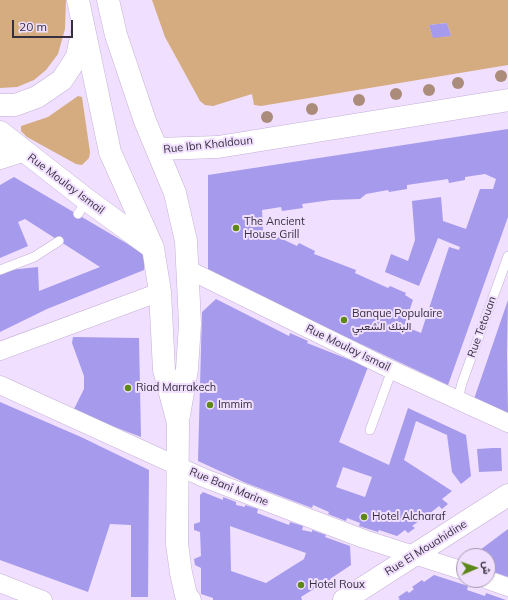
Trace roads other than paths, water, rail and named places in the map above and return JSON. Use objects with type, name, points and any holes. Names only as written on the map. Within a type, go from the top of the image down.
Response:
[{"type":"main road","points":[[78,0],[110,152],[152,248],[160,292],[164,370],[178,423],[177,544],[186,595],[179,599]]},
{"type":"main road","points":[[108,0],[116,35],[145,121],[158,149]]},
{"type":"main road","points":[[0,105],[14,105],[37,97],[62,80],[77,57],[83,24]]},
{"type":"main road","name":"Rue Ibn Khaldoun","points":[[178,423],[187,369],[190,324],[189,270],[180,211],[171,179],[158,149],[218,146],[508,100]]},
{"type":"main road","name":"Rue Moulay Ismail","points":[[0,132],[82,207],[152,248]]},
{"type":"main road","points":[[0,158],[22,151]]},
{"type":"main road","name":"Rue El Mouahidine","points":[[344,600],[508,495]]},
{"type":"street","name":"Rue Moulay Ismail","points":[[189,270],[392,370],[508,423]]},
{"type":"street","points":[[0,351],[160,292]]},
{"type":"street","name":"Rue Bani Marine","points":[[0,386],[177,466],[364,539],[456,568]]},
{"type":"street","points":[[496,583],[508,587]]},
{"type":"street","points":[[0,584],[43,600]]},
{"type":"lane","points":[[0,270],[34,257],[59,241]]},
{"type":"lane","name":"Rue Tetouan","points":[[458,399],[462,383],[508,256]]},
{"type":"lane","points":[[370,430],[392,370]]},
{"type":"place","name":"The Ancient House Grill","points":[[236,228]]},
{"type":"place","name":"Banque Populaire البنك الشعبي","points":[[344,320]]},
{"type":"place","name":"Riad Marrakech","points":[[128,388]]},
{"type":"place","name":"Immim","points":[[210,405]]},
{"type":"place","name":"Hotel Alcharaf","points":[[364,517]]},
{"type":"place","name":"Hotel Roux","points":[[301,585]]}]
